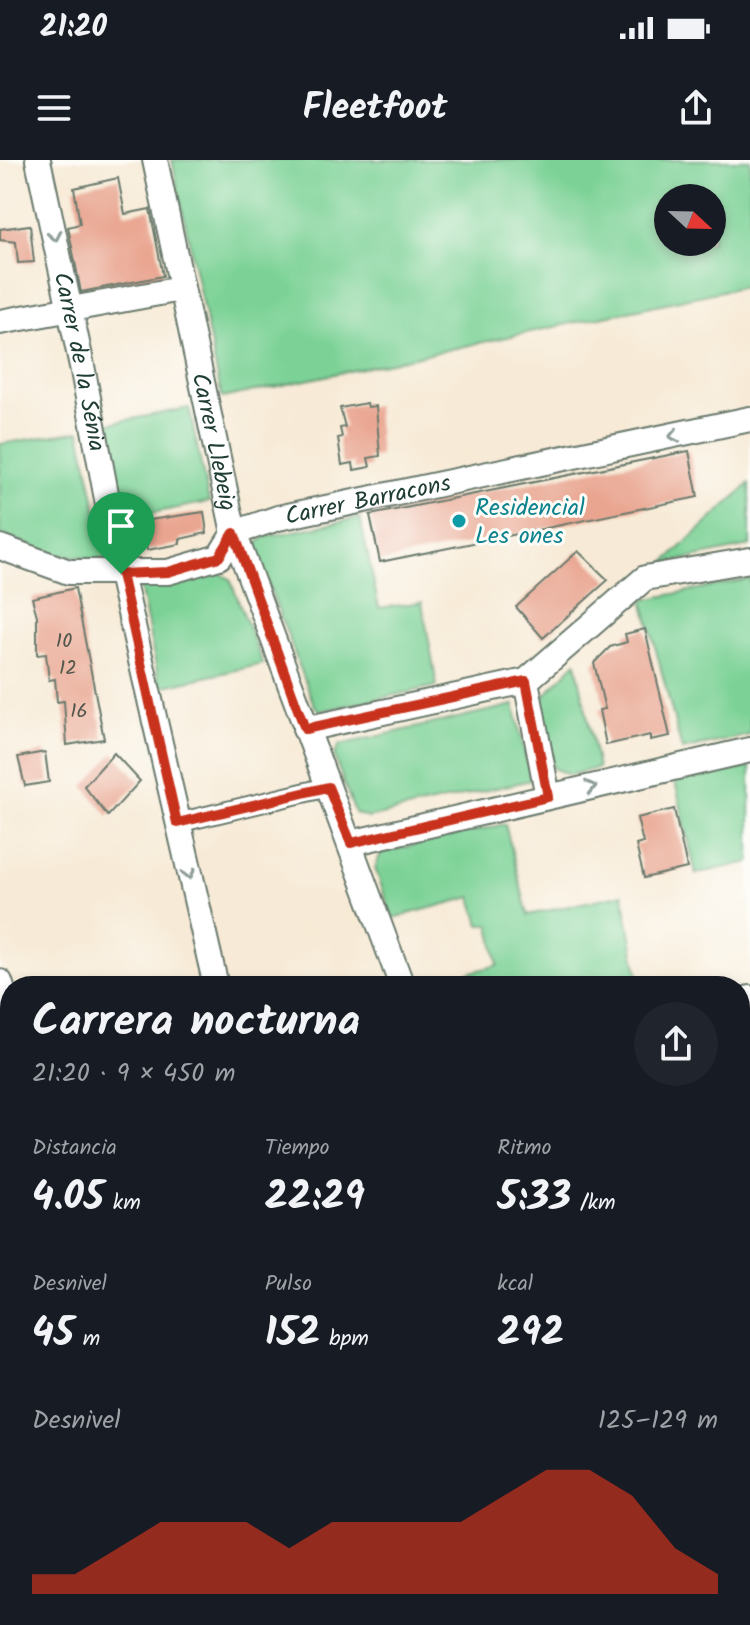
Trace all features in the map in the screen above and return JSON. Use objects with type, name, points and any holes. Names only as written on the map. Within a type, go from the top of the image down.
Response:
[{"type":"street","name":"Carrer de la Sénia","points":[[38,160],[71,309],[121,574],[214,976]]},
{"type":"street","name":"Carrer Llebeig","points":[[155,160],[234,533],[398,976]]},
{"type":"street","points":[[0,322],[181,289]]},
{"type":"street","name":"Carrer Barracons","points":[[0,547],[69,572],[168,572],[219,557],[234,533],[278,518],[750,419]]},
{"type":"street","points":[[305,729],[526,681],[645,578],[750,560]]},
{"type":"street","points":[[526,681],[548,797]]},
{"type":"street","points":[[351,843],[750,750]]},
{"type":"street","points":[[177,823],[328,787]]},
{"type":"green space","points":[[172,160],[750,160],[750,285],[222,398]]},
{"type":"green space","points":[[189,408],[209,502],[126,518],[106,424]]},
{"type":"green space","points":[[80,431],[107,560],[56,555],[0,534],[0,444]]},
{"type":"green space","points":[[750,483],[750,546],[663,564]]},
{"type":"green space","points":[[360,518],[379,608],[422,602],[437,686],[320,711],[314,705],[256,551],[265,537]]},
{"type":"green space","points":[[218,572],[230,579],[263,664],[160,687],[140,586],[170,585]]},
{"type":"green space","points":[[750,579],[750,735],[682,750],[643,600]]},
{"type":"green space","points":[[576,662],[598,768],[569,775],[553,768],[539,701]]},
{"type":"green space","points":[[514,705],[531,780],[368,818],[355,813],[334,756],[339,745]]},
{"type":"green space","points":[[750,767],[750,862],[696,874],[675,781]]},
{"type":"green space","points":[[505,824],[528,915],[623,894],[638,976],[456,976],[498,965],[490,925],[480,925],[472,897],[393,918],[375,868],[381,853]]},
{"type":"building","points":[[118,178],[125,214],[150,209],[163,276],[81,292],[68,227],[80,224],[74,188]]},
{"type":"building","points":[[30,225],[34,262],[18,263],[16,242],[0,240],[0,229]]},
{"type":"building","points":[[367,403],[368,407],[376,406],[380,456],[368,458],[370,467],[354,470],[353,463],[342,465],[338,438],[342,437],[340,428],[345,427],[340,408]]},
{"type":"building","points":[[689,451],[698,497],[380,562],[370,515]]},
{"type":"building","points":[[204,512],[207,533],[180,539],[180,544],[147,550],[142,521]]},
{"type":"building","points":[[578,551],[608,580],[543,638],[516,607]]},
{"type":"building","points":[[75,588],[104,739],[67,745],[64,701],[57,702],[55,679],[49,680],[46,654],[37,655],[37,616],[32,598]]},
{"type":"building","points":[[645,629],[670,736],[650,740],[650,735],[606,745],[599,710],[605,709],[594,663],[610,647],[627,642],[625,634]]},
{"type":"building","points":[[45,752],[49,782],[25,786],[18,757]]},
{"type":"building","points":[[114,753],[140,781],[108,816],[84,786]]},
{"type":"building","points":[[674,809],[687,868],[644,878],[636,845],[643,843],[637,818]]},
{"type":"place","name":"Residencial Les ones","points":[[459,521]]},
{"type":"route","points":[[234,533],[305,729],[526,681],[548,797],[351,843],[328,787],[177,823],[121,574],[168,572],[219,557],[234,533]]}]
